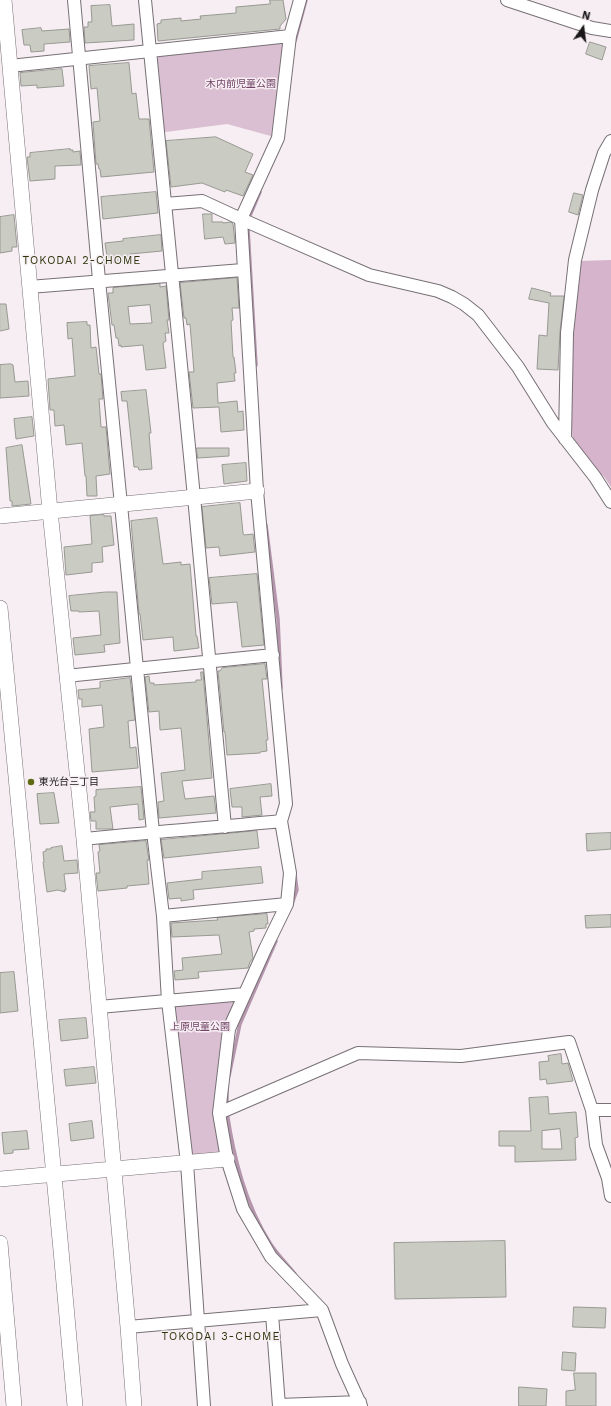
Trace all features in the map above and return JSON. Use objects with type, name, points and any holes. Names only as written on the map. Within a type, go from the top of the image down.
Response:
[{"type":"street","points":[[4,0],[50,511],[84,839],[134,1406]]},
{"type":"street","points":[[74,0],[153,832],[163,916],[168,1001],[187,1163],[204,1406]]},
{"type":"street","points":[[145,0],[225,827]]},
{"type":"street","points":[[272,1314],[279,1405],[360,1404],[342,1364],[322,1310],[271,1257],[243,1209],[227,1159],[218,1113],[229,1029],[287,904],[290,873],[281,821],[286,804],[257,491],[241,219],[278,138],[290,36],[300,0]]},
{"type":"street","points":[[507,0],[592,28],[611,31]]},
{"type":"street","points":[[10,66],[290,36]]},
{"type":"street","points":[[565,439],[567,333],[575,260],[592,190],[604,153],[611,142]]},
{"type":"street","points":[[165,204],[202,201],[369,275],[438,291],[464,304],[478,315],[506,350],[553,423],[595,477],[611,502]]},
{"type":"street","points":[[30,286],[243,270]]},
{"type":"street","points":[[0,516],[257,491]]},
{"type":"street","points":[[0,608],[54,1175],[74,1406]]},
{"type":"street","points":[[66,676],[273,655]]},
{"type":"street","points":[[84,839],[281,821]]},
{"type":"street","points":[[163,916],[287,904]]},
{"type":"street","points":[[98,1007],[245,994]]},
{"type":"street","points":[[218,1113],[358,1053],[461,1056],[569,1042],[592,1110],[596,1145],[608,1178],[611,1196]]},
{"type":"street","points":[[592,1110],[611,1110]]},
{"type":"street","points":[[0,1179],[227,1159]]},
{"type":"street","points":[[0,1243],[4,1339],[14,1406]]},
{"type":"street","points":[[128,1328],[322,1310]]},
{"type":"green space","name":"木内前児童公園","points":[[290,36],[278,138],[227,124],[158,133],[150,51]]},
{"type":"green space","name":"上原児童公園","points":[[245,994],[229,1029],[219,1113],[227,1159],[187,1163],[168,1001]]},
{"type":"shaded area","points":[[611,260],[611,487],[605,478],[573,443],[569,387],[579,261]]},
{"type":"building","points":[[270,0],[283,0],[286,19],[280,26],[280,29],[158,41],[157,24],[161,23],[161,20],[181,18],[181,21],[201,19],[200,16],[236,13],[236,7],[270,4]]},
{"type":"building","points":[[110,5],[112,26],[134,24],[134,40],[85,43],[84,27],[88,27],[88,22],[92,22],[91,6]]},
{"type":"building","points":[[41,28],[42,31],[69,29],[70,42],[44,44],[44,51],[31,52],[30,45],[24,45],[22,30]]},
{"type":"building","points":[[590,42],[606,47],[602,60],[586,54]]},
{"type":"building","points":[[129,63],[132,94],[136,93],[139,119],[149,119],[154,172],[101,177],[100,169],[98,164],[96,164],[93,122],[100,121],[97,88],[91,89],[89,66]]},
{"type":"building","points":[[62,69],[64,86],[37,88],[37,85],[21,86],[20,73]]},
{"type":"building","points":[[216,137],[253,154],[245,172],[253,175],[243,196],[226,190],[225,192],[202,183],[171,187],[166,141]]},
{"type":"building","points":[[70,149],[73,150],[73,152],[80,151],[81,165],[55,166],[55,179],[30,181],[27,157],[30,157],[30,153]]},
{"type":"building","points":[[156,192],[158,213],[103,219],[101,197]]},
{"type":"building","points":[[574,193],[583,195],[578,215],[569,212]]},
{"type":"building","points":[[203,214],[212,214],[212,222],[231,222],[233,224],[235,243],[225,244],[223,237],[205,239]]},
{"type":"building","points":[[14,215],[17,247],[12,247],[12,251],[0,253],[0,217]]},
{"type":"building","points":[[161,235],[162,251],[130,254],[131,261],[108,263],[105,243],[123,241],[123,239]]},
{"type":"building","points":[[237,278],[239,308],[232,308],[233,320],[231,321],[233,357],[236,373],[234,373],[235,381],[217,383],[218,403],[237,401],[238,412],[243,411],[244,430],[221,432],[219,407],[193,408],[189,372],[194,372],[190,324],[187,325],[186,318],[184,318],[180,283]]},
{"type":"building","points":[[160,284],[160,287],[166,286],[169,333],[165,333],[166,341],[163,343],[166,368],[146,370],[143,345],[119,346],[114,325],[112,325],[108,293],[113,293],[113,288]],"holes":[[[150,305],[152,323],[130,324],[128,307]]]},
{"type":"building","points":[[532,288],[551,293],[550,296],[564,296],[558,370],[537,369],[539,335],[547,336],[549,303],[529,299]]},
{"type":"building","points":[[0,304],[6,304],[9,329],[0,331]]},
{"type":"building","points":[[87,322],[87,325],[90,325],[91,348],[96,347],[99,374],[101,374],[103,399],[99,399],[101,427],[106,427],[110,474],[96,476],[97,496],[87,496],[82,443],[66,445],[64,425],[55,426],[54,410],[50,410],[48,379],[75,376],[72,338],[68,339],[67,323]]},
{"type":"building","points":[[0,365],[13,365],[15,382],[28,381],[29,396],[0,398]]},
{"type":"building","points":[[146,390],[151,433],[149,433],[152,469],[139,470],[138,467],[134,467],[127,401],[122,401],[121,392]]},
{"type":"building","points":[[32,417],[34,436],[16,439],[14,419]]},
{"type":"building","points":[[22,445],[31,504],[12,506],[12,501],[10,501],[6,448]]},
{"type":"building","points":[[197,448],[229,448],[229,456],[198,458]]},
{"type":"building","points":[[246,463],[247,481],[224,484],[222,465]]},
{"type":"building","points":[[240,503],[243,533],[244,535],[253,534],[255,552],[220,556],[219,547],[206,548],[202,507]]},
{"type":"building","points":[[90,516],[111,516],[114,545],[102,547],[103,562],[92,563],[92,572],[66,575],[64,547],[92,544]]},
{"type":"building","points":[[157,518],[163,564],[181,562],[181,565],[190,564],[196,636],[199,648],[174,651],[173,637],[143,640],[139,614],[131,521]]},
{"type":"building","points":[[257,574],[264,645],[242,647],[237,602],[212,604],[209,578]]},
{"type":"building","points":[[117,592],[120,643],[104,645],[105,652],[75,655],[73,638],[101,635],[99,611],[71,611],[69,596]]},
{"type":"building","points":[[265,664],[267,679],[262,679],[268,740],[266,740],[267,751],[260,753],[227,755],[218,671],[222,668]]},
{"type":"building","points":[[201,672],[203,672],[212,778],[182,781],[185,799],[214,796],[216,813],[159,818],[158,802],[164,801],[161,773],[185,770],[181,728],[160,730],[159,711],[149,712],[145,677],[149,676],[150,683],[154,683],[154,685],[196,682],[196,680],[201,680]]},
{"type":"building","points":[[130,678],[135,720],[128,721],[130,748],[136,747],[138,768],[92,772],[89,729],[104,727],[102,705],[82,707],[82,699],[79,699],[78,690],[100,688],[100,682]]},
{"type":"building","points":[[271,784],[272,796],[260,797],[262,815],[242,817],[242,807],[232,807],[230,789]]},
{"type":"building","points":[[141,787],[144,819],[139,820],[138,804],[110,807],[113,829],[96,829],[96,821],[91,821],[90,812],[95,812],[94,797],[96,796],[96,790]]},
{"type":"building","points":[[54,793],[59,823],[40,824],[37,794]]},
{"type":"building","points":[[257,831],[259,848],[164,858],[161,840]]},
{"type":"building","points":[[611,833],[611,849],[587,851],[586,834]]},
{"type":"building","points":[[146,841],[149,860],[147,860],[149,884],[98,891],[96,873],[100,873],[98,852],[100,851],[99,845]]},
{"type":"building","points":[[62,846],[64,861],[77,860],[78,873],[64,874],[65,892],[58,890],[47,892],[43,852],[46,851],[46,849]]},
{"type":"building","points":[[261,867],[263,883],[193,890],[194,899],[181,901],[181,898],[169,899],[167,883],[202,879],[202,872]]},
{"type":"building","points":[[267,914],[268,924],[266,924],[266,928],[254,929],[254,931],[249,932],[253,958],[248,968],[198,972],[199,978],[175,980],[174,971],[183,970],[182,958],[222,954],[219,935],[172,937],[171,923],[218,920],[217,918]]},
{"type":"building","points":[[611,915],[611,927],[586,928],[585,916]]},
{"type":"building","points":[[14,972],[18,1011],[0,1013],[0,973]]},
{"type":"building","points":[[86,1018],[88,1038],[61,1041],[59,1020]]},
{"type":"building","points":[[561,1054],[562,1064],[568,1063],[573,1081],[547,1084],[546,1079],[540,1080],[539,1062],[549,1061],[548,1056]]},
{"type":"building","points":[[94,1067],[96,1083],[66,1086],[64,1070]]},
{"type":"building","points":[[548,1097],[549,1114],[576,1112],[578,1137],[575,1138],[576,1160],[515,1162],[515,1146],[499,1146],[499,1131],[531,1131],[529,1098]],"holes":[[[560,1129],[562,1149],[542,1149],[542,1131]]]},
{"type":"building","points":[[92,1121],[94,1138],[71,1141],[69,1124]]},
{"type":"building","points":[[27,1131],[29,1149],[13,1150],[13,1153],[4,1154],[2,1133]]},
{"type":"building","points":[[505,1241],[506,1297],[395,1299],[394,1243]]},
{"type":"building","points":[[574,1307],[606,1308],[605,1328],[573,1327]]},
{"type":"building","points":[[563,1352],[576,1353],[575,1371],[562,1370]]},
{"type":"building","points":[[574,1373],[596,1373],[596,1406],[566,1406],[566,1391],[575,1390]]},
{"type":"building","points":[[519,1387],[547,1389],[546,1406],[519,1406]]},
{"type":"waterway","points":[[295,41],[306,0]]},
{"type":"waterway","points":[[249,218],[260,192]]},
{"type":"waterway","points":[[248,229],[256,365]]},
{"type":"waterway","points":[[266,525],[278,619],[281,688]]},
{"type":"waterway","points":[[292,904],[297,890],[295,875]]},
{"type":"waterway","points":[[229,1076],[240,1024],[276,941]]},
{"type":"waterway","points":[[227,1090],[227,1102]]},
{"type":"waterway","points":[[227,1112],[237,1163],[247,1196],[261,1228],[270,1243],[295,1274]]},
{"type":"place","name":"東光台三丁目","points":[[31,782]]},
{"type":"district","name":"TOKODAI 2-CHOME","points":[[82,261]]},
{"type":"district","name":"TOKODAI 3-CHOME","points":[[221,1337]]}]
